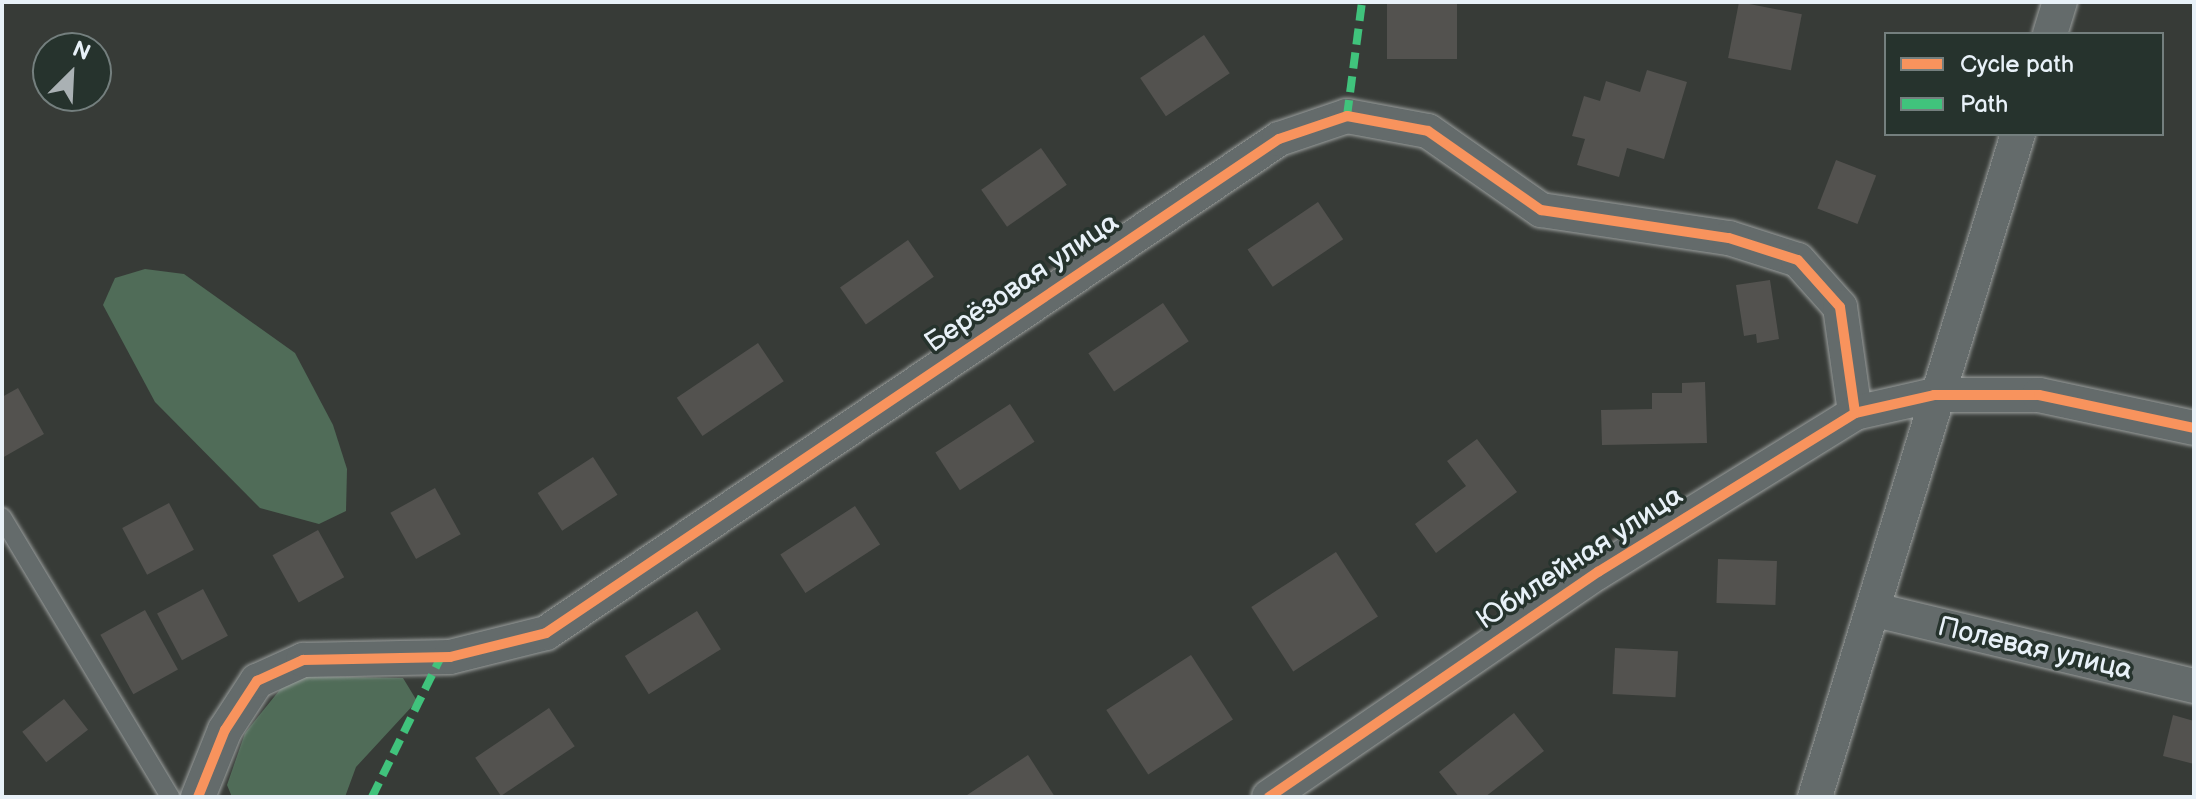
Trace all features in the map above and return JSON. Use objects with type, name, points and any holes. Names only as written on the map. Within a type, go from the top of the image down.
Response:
[{"type":"street","points":[[2051,32],[2060,2]]},
{"type":"street","name":"Берёзовая улица","points":[[198,797],[225,730],[257,681],[303,660],[450,657],[546,633],[1279,139],[1347,116],[1428,131],[1541,210],[1729,238],[1798,260],[1840,307],[1855,413]]},
{"type":"street","points":[[1815,797],[1875,610],[1934,395],[2017,136]]},
{"type":"street","name":"Юбилейная улица","points":[[1269,797],[1598,572],[1855,413],[1934,395],[2039,395],[2194,428]]},
{"type":"street","name":"Полевая улица","points":[[1875,610],[2194,686]]},
{"type":"lane","points":[[2,517],[170,797]]},
{"type":"green space","points":[[145,269],[184,274],[295,353],[333,425],[347,469],[346,511],[319,524],[260,508],[155,402],[103,305],[115,278]]},
{"type":"green space","points":[[291,676],[403,678],[417,701],[356,767],[345,797],[232,797],[227,785],[245,733]]},
{"type":"building","points":[[1387,2],[1457,2],[1457,59],[1387,59]]},
{"type":"building","points":[[1739,2],[1802,14],[1791,70],[1728,58]]},
{"type":"building","points":[[1204,35],[1230,73],[1166,116],[1140,78]]},
{"type":"building","points":[[1647,70],[1687,82],[1664,159],[1627,148],[1619,177],[1577,165],[1585,139],[1572,136],[1584,96],[1600,101],[1606,81],[1640,92]]},
{"type":"building","points":[[1041,148],[1067,185],[1007,227],[981,190]]},
{"type":"building","points":[[1836,160],[1876,175],[1858,224],[1817,209]]},
{"type":"building","points":[[1318,202],[1343,239],[1273,287],[1248,250]]},
{"type":"building","points":[[908,240],[934,277],[866,324],[840,288]]},
{"type":"building","points":[[1770,280],[1779,339],[1757,343],[1756,334],[1744,336],[1736,285]]},
{"type":"building","points":[[1163,303],[1189,341],[1114,391],[1088,353]]},
{"type":"building","points":[[758,343],[784,381],[702,436],[677,398]]},
{"type":"building","points":[[1705,382],[1707,443],[1602,445],[1601,410],[1652,409],[1652,393],[1682,393],[1682,383]]},
{"type":"building","points":[[18,388],[44,434],[2,458],[2,397]]},
{"type":"building","points":[[1010,404],[1035,442],[960,490],[935,452]]},
{"type":"building","points":[[1477,439],[1517,492],[1436,553],[1415,524],[1466,486],[1447,461]]},
{"type":"building","points":[[593,457],[618,495],[562,531],[538,493]]},
{"type":"building","points":[[435,488],[461,534],[416,559],[390,513]]},
{"type":"building","points":[[169,503],[194,550],[147,575],[122,528]]},
{"type":"building","points":[[855,506],[880,545],[805,593],[780,554]]},
{"type":"building","points":[[318,530],[344,577],[299,602],[273,555]]},
{"type":"building","points":[[1336,552],[1378,617],[1293,672],[1251,607]]},
{"type":"building","points":[[1718,559],[1777,561],[1775,605],[1716,603]]},
{"type":"building","points":[[203,589],[228,636],[182,660],[157,613]]},
{"type":"building","points":[[145,610],[178,669],[133,694],[100,635]]},
{"type":"building","points":[[697,611],[721,649],[649,694],[625,656]]},
{"type":"building","points":[[1615,648],[1678,651],[1676,697],[1613,694]]},
{"type":"building","points":[[1191,655],[1233,720],[1148,775],[1106,710]]},
{"type":"building","points":[[64,699],[88,730],[46,762],[22,732]]},
{"type":"building","points":[[549,708],[575,746],[501,796],[475,758]]},
{"type":"building","points":[[1514,713],[1544,751],[1485,797],[1459,797],[1439,772]]},
{"type":"building","points":[[2173,715],[2194,721],[2194,764],[2163,756]]},
{"type":"building","points":[[1028,755],[1055,797],[964,797]]},
{"type":"marked path","points":[[1347,116],[1362,2]]},
{"type":"marked path","points":[[372,797],[441,657]]},
{"type":"cycle path","points":[[198,797],[225,730],[257,681],[303,660],[450,657],[546,633],[1279,139],[1347,116],[1428,131],[1541,210],[1729,238],[1798,260],[1840,307],[1855,413]]},
{"type":"cycle path","points":[[1269,797],[1598,572],[1855,413],[1934,395],[2039,395],[2194,428]]}]
